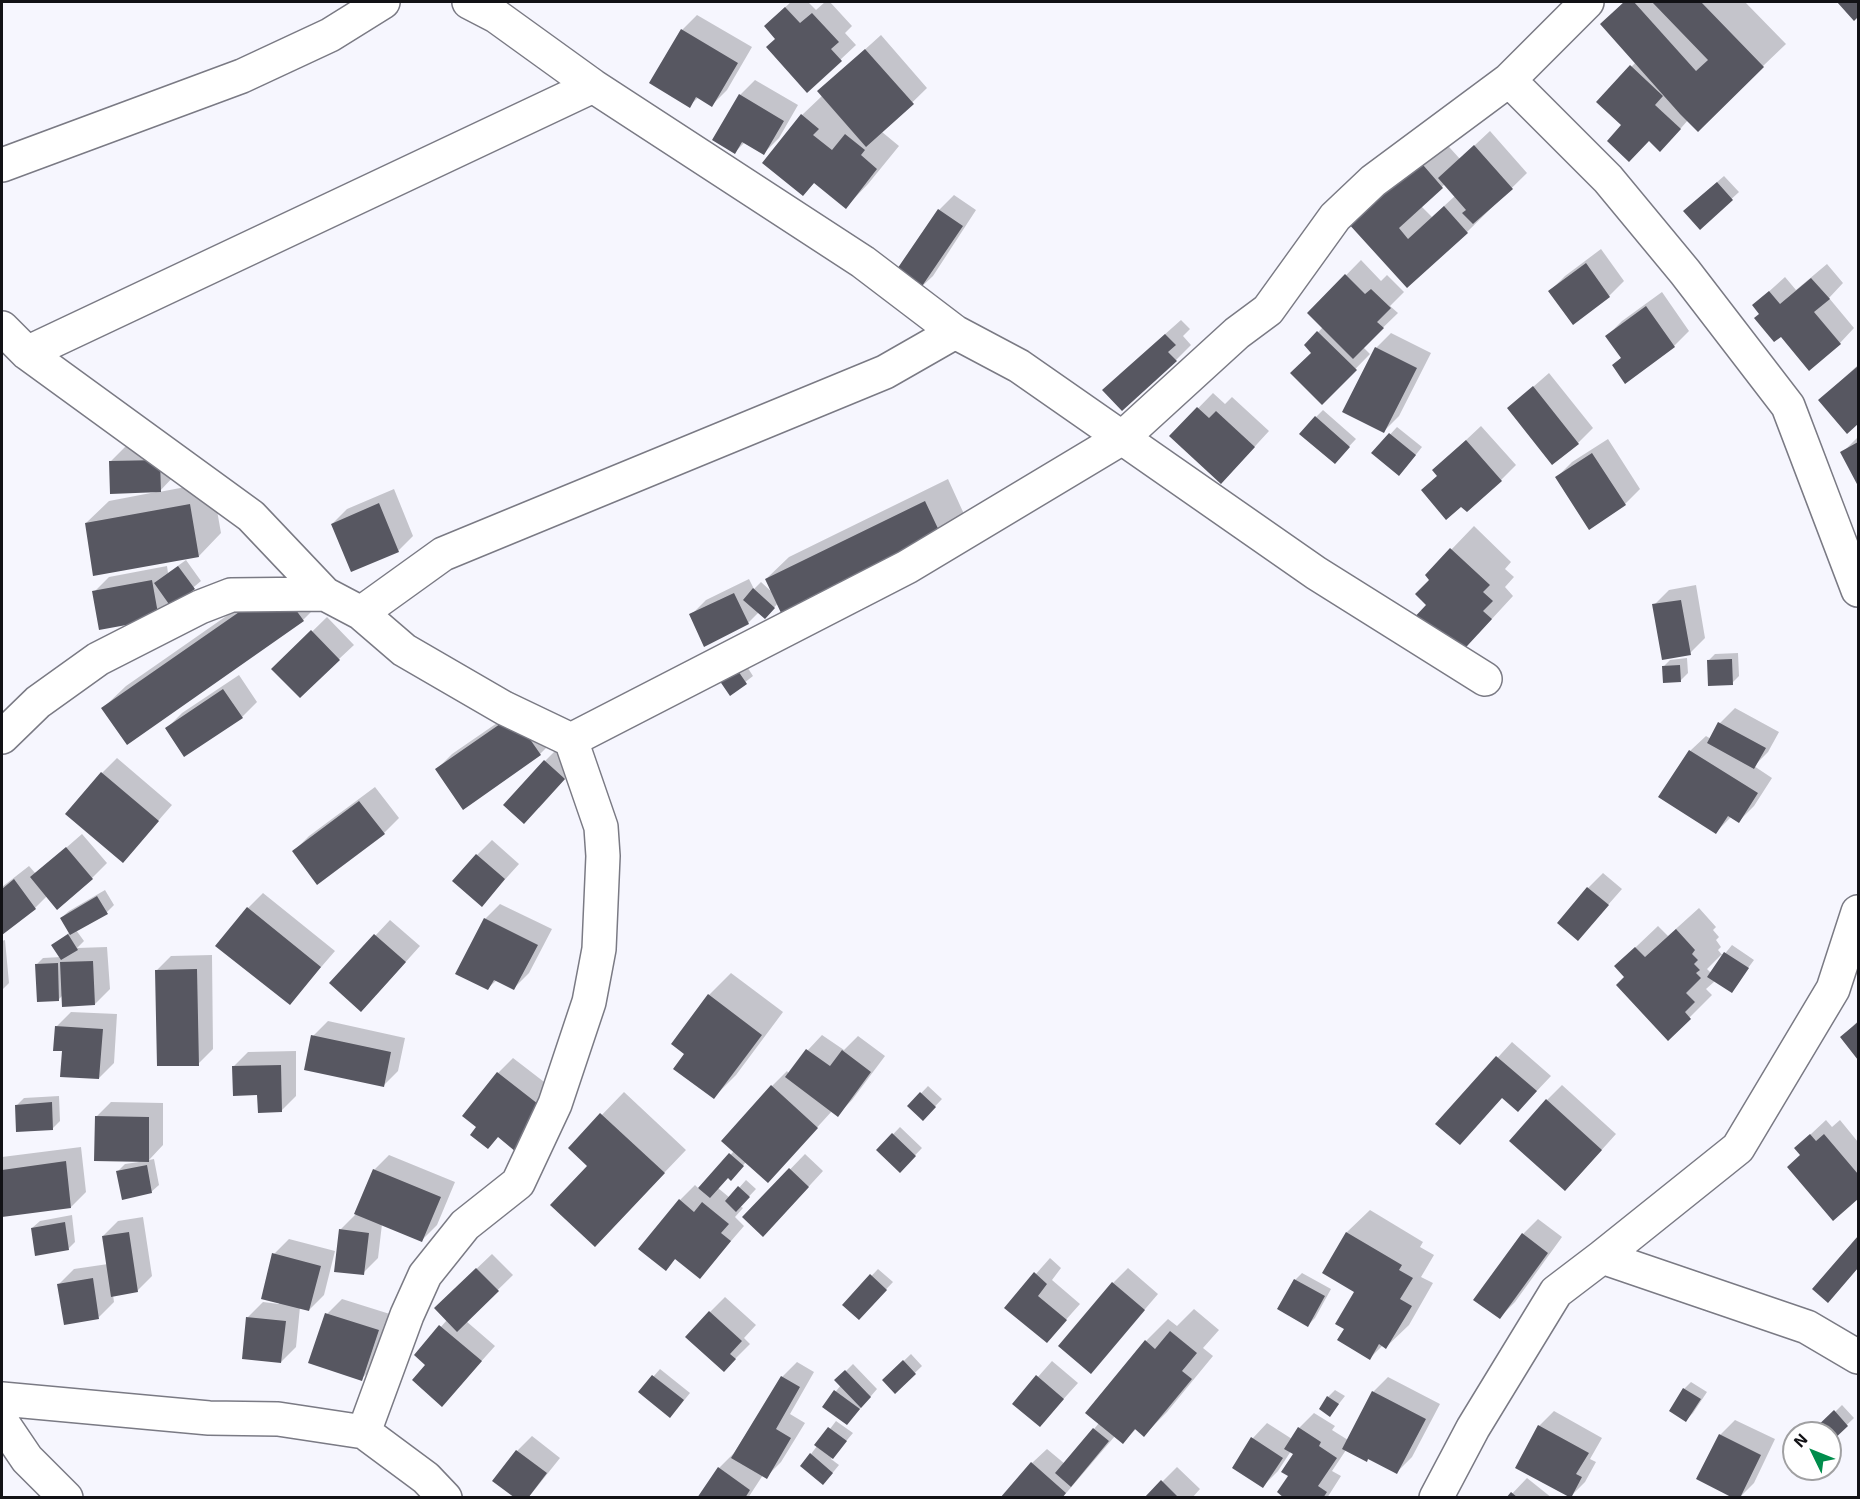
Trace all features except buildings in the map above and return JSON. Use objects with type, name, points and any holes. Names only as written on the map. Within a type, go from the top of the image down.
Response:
[{"type":"street","points":[[2,165],[242,76],[330,35],[383,2]]},
{"type":"street","points":[[469,2],[496,16],[593,86],[863,262],[956,332],[1019,366],[1316,573],[1485,679]]},
{"type":"street","points":[[571,740],[907,567],[1122,438],[1237,333],[1268,309],[1335,217],[1373,181],[1509,80],[1587,2]]},
{"type":"street","points":[[1509,80],[1608,179],[1685,272],[1788,406],[1858,590]]},
{"type":"street","points":[[27,353],[593,86]]},
{"type":"street","points":[[2,328],[27,353],[251,516],[325,594],[361,613],[404,650],[504,708],[571,740],[601,827],[603,856],[599,949],[589,1002],[555,1104],[519,1183],[465,1226],[425,1275],[407,1315],[364,1432]]},
{"type":"street","points":[[361,613],[442,554],[885,372],[956,332]]},
{"type":"street","points":[[2,737],[38,702],[98,659],[200,607],[231,595],[325,594]]},
{"type":"street","points":[[1436,1497],[1473,1428],[1556,1292],[1738,1148],[1833,989],[1858,912]]},
{"type":"street","points":[[1602,1257],[1807,1327],[1858,1357]]},
{"type":"street","points":[[2,1399],[209,1418],[278,1419],[364,1432],[426,1478],[445,1497]]},
{"type":"street","points":[[2,1422],[27,1459],[66,1497]]}]
